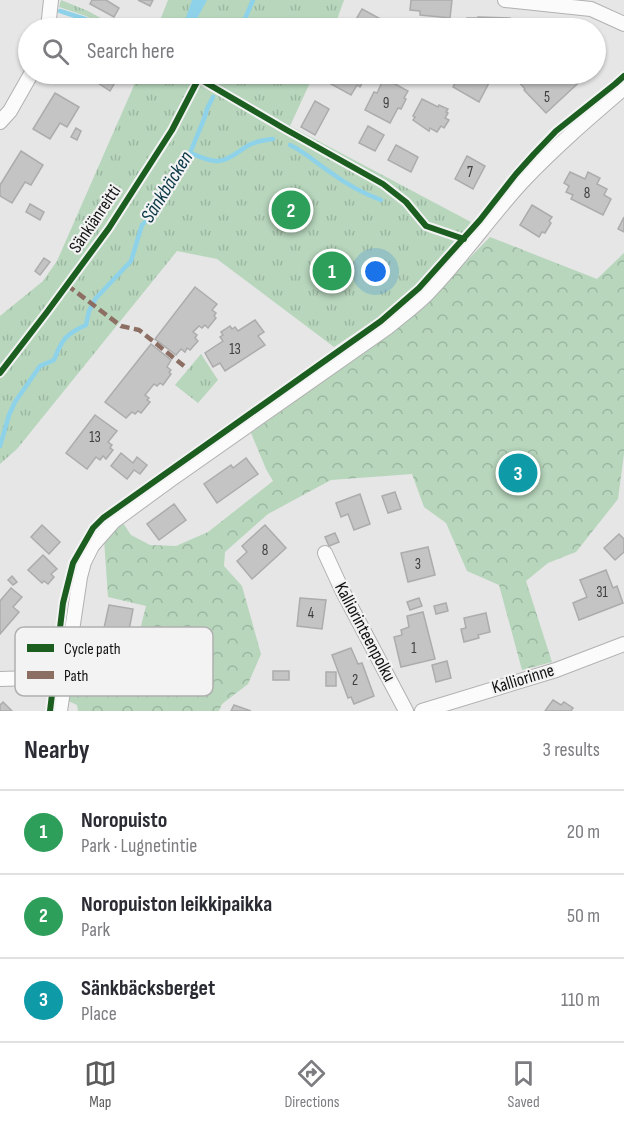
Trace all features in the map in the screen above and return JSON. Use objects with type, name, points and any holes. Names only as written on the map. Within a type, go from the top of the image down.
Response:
[{"type":"street","points":[[49,18],[51,0]]},
{"type":"street","points":[[505,0],[591,9],[624,24]]},
{"type":"street","points":[[0,122],[10,111],[25,84]]},
{"type":"street","points":[[72,627],[84,562],[92,546],[114,521],[406,312],[426,295],[521,183],[547,156],[624,88]]},
{"type":"street","name":"Kalliorinteenpolku","points":[[325,553],[406,711]]},
{"type":"street","name":"Kalliorinne","points":[[422,711],[556,670],[624,644]]},
{"type":"street","points":[[0,679],[15,679]]},
{"type":"street","points":[[60,711],[62,696]]},
{"type":"green space","points":[[61,0],[101,18],[90,18],[59,7]]},
{"type":"green space","points":[[168,0],[344,0],[338,18],[161,18]]},
{"type":"green space","points":[[135,84],[309,84],[290,126],[471,222],[460,241],[407,298],[334,347],[217,259],[177,251],[17,449],[0,464],[0,316],[43,281],[57,261]]},
{"type":"green space","points":[[490,237],[597,279],[624,253],[624,454],[618,499],[576,552],[548,563],[526,581],[552,662],[522,670],[499,585],[467,571],[446,523],[424,507],[412,474],[331,480],[268,514],[225,552],[224,566],[242,586],[261,654],[248,684],[222,704],[219,711],[78,711],[77,705],[66,700],[67,696],[213,696],[213,627],[141,627],[146,606],[108,597],[104,539],[121,520],[131,535],[150,545],[176,546],[208,532],[273,481],[251,433],[413,316]]},
{"type":"green space","points":[[201,354],[218,380],[198,403],[175,385]]},
{"type":"water","points":[[192,0],[207,0],[197,18],[186,18]]},
{"type":"building","points":[[92,0],[106,0],[119,8],[114,17],[90,4]]},
{"type":"building","points":[[138,0],[153,0],[150,6]]},
{"type":"building","points":[[411,0],[452,0],[450,18],[420,15],[420,11],[410,10]]},
{"type":"building","points":[[362,9],[379,18],[357,18]]},
{"type":"building","points":[[100,84],[114,84],[110,91]]},
{"type":"building","points":[[331,84],[362,84],[360,87],[357,85],[351,95]]},
{"type":"building","points":[[381,84],[395,84],[408,91],[401,109],[398,108],[390,123],[365,110],[374,92],[377,93]]},
{"type":"building","points":[[454,84],[488,84],[479,102],[453,87]]},
{"type":"building","points":[[521,84],[577,84],[546,113]]},
{"type":"building","points":[[55,93],[79,107],[67,127],[60,123],[50,139],[33,129]]},
{"type":"building","points":[[422,99],[448,109],[445,118],[449,120],[444,128],[441,126],[437,132],[430,128],[429,131],[413,120]]},
{"type":"building","points":[[315,101],[329,109],[315,135],[301,127]]},
{"type":"building","points":[[368,126],[384,135],[375,151],[359,143]]},
{"type":"building","points":[[76,128],[81,131],[77,140],[71,137]]},
{"type":"building","points":[[396,145],[418,157],[411,172],[388,160]]},
{"type":"building","points":[[21,151],[43,165],[31,185],[25,182],[12,203],[0,196],[0,185]]},
{"type":"building","points":[[467,156],[485,166],[473,189],[455,179]]},
{"type":"building","points":[[570,172],[585,179],[588,172],[600,178],[597,184],[607,189],[604,195],[611,199],[603,215],[571,199],[573,195],[566,192],[569,186],[564,183]]},
{"type":"building","points":[[30,204],[44,212],[40,220],[26,212]]},
{"type":"building","points":[[532,205],[552,217],[545,233],[542,232],[539,237],[520,225]]},
{"type":"building","points":[[624,217],[624,232],[618,229]]},
{"type":"building","points":[[44,258],[50,262],[40,275],[35,271]]},
{"type":"building","points":[[195,287],[217,304],[212,310],[216,313],[214,316],[216,318],[208,328],[205,325],[202,328],[199,326],[193,332],[197,335],[195,338],[198,341],[190,350],[187,348],[185,352],[181,349],[176,355],[155,339]]},
{"type":"building","points":[[255,320],[264,332],[258,336],[265,345],[225,371],[220,363],[213,367],[205,353],[223,341],[220,337],[223,335],[221,332],[230,326],[232,329],[235,327],[238,331]]},
{"type":"building","points":[[151,344],[171,360],[167,367],[171,370],[169,372],[171,374],[163,385],[154,384],[145,395],[150,402],[141,413],[132,412],[126,418],[105,402]]},
{"type":"building","points":[[95,415],[117,431],[108,442],[112,445],[110,448],[113,450],[106,459],[103,456],[100,460],[96,457],[87,469],[66,453]]},
{"type":"building","points":[[121,453],[133,463],[137,457],[147,465],[140,474],[134,470],[127,479],[111,466]]},
{"type":"building","points":[[246,458],[258,474],[217,503],[204,484],[231,465],[233,468]]},
{"type":"building","points":[[395,492],[401,509],[388,513],[382,496]]},
{"type":"building","points":[[360,494],[370,524],[354,530],[348,514],[341,517],[336,503]]},
{"type":"building","points":[[174,504],[186,520],[159,540],[147,524]]},
{"type":"building","points":[[42,525],[60,542],[49,554],[31,537]]},
{"type":"building","points":[[265,525],[286,548],[252,579],[237,561],[247,552],[242,546]]},
{"type":"building","points":[[335,533],[339,542],[329,546],[325,537]]},
{"type":"building","points":[[619,534],[624,539],[624,552],[615,560],[604,548]]},
{"type":"building","points":[[428,547],[435,575],[408,582],[401,553]]},
{"type":"building","points":[[43,555],[57,569],[51,574],[54,577],[48,584],[44,581],[42,583],[28,570]]},
{"type":"building","points":[[606,570],[613,588],[617,586],[623,603],[579,620],[573,603],[587,597],[580,580]]},
{"type":"building","points":[[12,576],[17,582],[13,585],[8,580]]},
{"type":"building","points":[[11,588],[22,597],[13,607],[19,612],[0,634],[0,601]]},
{"type":"building","points":[[300,598],[326,600],[322,629],[297,626]]},
{"type":"building","points":[[419,598],[422,606],[410,610],[407,602]]},
{"type":"building","points":[[446,603],[448,611],[436,614],[434,606]]},
{"type":"building","points":[[109,605],[133,609],[130,627],[104,627]]},
{"type":"building","points":[[423,612],[435,659],[401,667],[394,637],[402,635],[401,630],[409,627],[407,616]]},
{"type":"building","points":[[486,613],[490,632],[464,642],[461,629],[466,628],[464,618]]},
{"type":"building","points":[[351,648],[358,664],[362,663],[374,696],[354,704],[351,697],[348,698],[332,655]]},
{"type":"building","points":[[447,661],[451,678],[436,682],[432,665]]},
{"type":"building","points":[[273,671],[289,671],[289,680],[273,680]]},
{"type":"building","points":[[326,672],[336,672],[336,686],[326,686]]},
{"type":"building","points":[[553,700],[561,705],[564,702],[573,708],[571,711],[545,711]]},
{"type":"building","points":[[3,702],[12,711],[0,711],[0,705]]},
{"type":"building","points":[[234,705],[251,711],[231,711]]},
{"type":"waterway","name":"Sänkbäcken","points":[[245,18],[253,0]]},
{"type":"waterway","points":[[60,11],[82,18]]},
{"type":"waterway","name":"Sänkbäcken","points":[[0,446],[15,402],[40,366],[54,360],[66,338],[86,325],[89,311],[96,298],[131,261],[142,225],[157,210],[174,182],[181,163],[190,153],[213,97]]},
{"type":"waterway","points":[[190,153],[208,160],[219,161],[231,157],[252,144],[273,139]]},
{"type":"waterway","points":[[290,145],[348,184],[381,200]]},
{"type":"marked path","points":[[67,285],[121,326],[139,330],[184,366]]},
{"type":"cycle path","points":[[60,627],[63,603],[73,563],[93,528],[103,518],[381,321],[419,288],[480,220],[516,174],[556,131],[624,76]]},
{"type":"cycle path","name":"Sänkiänreitti","points":[[0,373],[109,228],[172,130],[196,84]]},
{"type":"cycle path","points":[[208,84],[383,184],[406,202],[426,226],[464,239]]},
{"type":"cycle path","points":[[50,711],[52,696]]},
{"type":"place","name":"Noropuiston leikkipaikka","points":[[291,210]]},
{"type":"place","name":"Noropuisto","points":[[332,271]]},
{"type":"place","name":"Sänkbäcksberget","points":[[518,473]]}]
